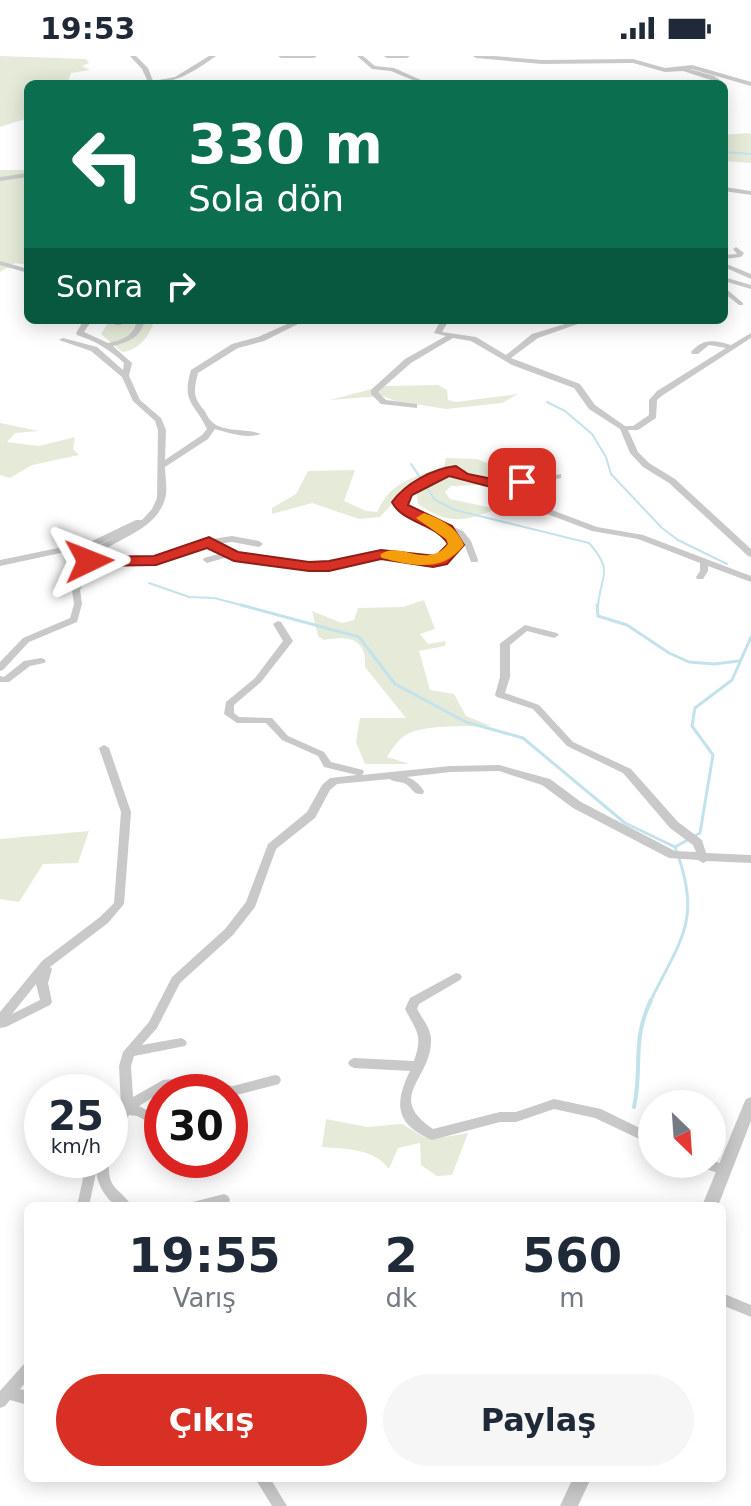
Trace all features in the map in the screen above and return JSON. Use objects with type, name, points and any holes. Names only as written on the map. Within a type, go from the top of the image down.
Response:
[{"type":"street","points":[[133,56],[145,68],[150,80]]},
{"type":"street","points":[[172,80],[185,76],[213,56]]},
{"type":"street","points":[[281,56],[314,56]]},
{"type":"street","points":[[360,56],[374,68],[392,69],[418,80]]},
{"type":"street","points":[[387,56],[407,56]]},
{"type":"street","points":[[476,56],[542,62],[633,61],[665,70],[692,67],[751,84]]},
{"type":"street","points":[[683,69],[714,80]]},
{"type":"street","points":[[0,179],[24,176]]},
{"type":"street","points":[[728,190],[751,193]]},
{"type":"street","points":[[728,257],[739,256],[741,253],[736,249]]},
{"type":"street","points":[[0,263],[24,270]]},
{"type":"street","points":[[728,266],[751,268]]},
{"type":"street","points":[[728,266],[751,277]]},
{"type":"street","points":[[728,280],[751,287]]},
{"type":"street","points":[[728,293],[741,304]]},
{"type":"street","points":[[86,324],[80,333],[108,345],[128,363],[125,376]]},
{"type":"street","points":[[108,345],[124,342],[133,336],[140,324]]},
{"type":"street","points":[[161,466],[205,437],[211,429],[193,406],[188,394],[194,372],[235,346],[261,339],[293,324]]},
{"type":"street","points":[[443,324],[438,333],[473,339],[506,358],[577,386],[592,407],[623,428],[634,453],[646,465],[672,481],[751,554]]},
{"type":"street","points":[[506,358],[535,336],[572,324]]},
{"type":"street","points":[[623,428],[644,424],[653,416],[653,400],[660,393],[751,335]]},
{"type":"street","points":[[414,406],[384,402],[374,392],[408,361],[450,337]]},
{"type":"street","points":[[63,340],[94,349],[125,376],[137,401],[158,420],[162,430],[160,500],[134,532],[88,557],[92,562]]},
{"type":"street","points":[[695,352],[703,343],[709,342],[731,347]]},
{"type":"street","points":[[209,425],[257,434]]},
{"type":"street","points":[[210,542],[229,554],[309,567],[329,566],[381,554],[433,562],[441,560],[456,545],[446,530],[402,507],[399,502],[407,492],[445,472],[456,471],[464,478],[497,482],[506,487],[511,499],[546,513],[595,529],[640,537],[751,579]]},
{"type":"street","points":[[506,487],[558,476]]},
{"type":"street","points":[[0,563],[95,543],[145,520]]},
{"type":"street","points":[[435,524],[455,528],[464,535],[474,560]]},
{"type":"street","points":[[92,562],[156,560],[210,542],[232,539],[259,544]]},
{"type":"street","points":[[207,560],[229,554]]},
{"type":"street","points":[[700,577],[704,571],[704,561]]},
{"type":"street","points":[[41,661],[27,663],[6,680],[1,669],[26,640],[74,620],[78,604],[76,590],[92,562]]},
{"type":"street","points":[[278,624],[288,641],[258,680],[229,704],[229,714],[237,720],[269,720],[285,738],[321,754],[328,765],[409,781],[419,791]]},
{"type":"street","points":[[554,635],[525,628],[505,644],[505,677],[500,695],[536,707],[570,744],[627,771],[674,825],[698,843],[703,859]]},
{"type":"street","points":[[0,1023],[46,964],[104,920],[119,904],[126,812],[104,748]]},
{"type":"street","points":[[125,1074],[129,1052],[153,1025],[176,980],[201,954],[229,932],[251,904],[272,847],[311,815],[326,788],[343,778],[499,768],[546,782],[577,805],[673,855],[703,859],[751,859]]},
{"type":"street","points":[[0,1023],[46,1002],[42,983],[46,964]]},
{"type":"street","points":[[456,977],[414,1001],[411,1009],[425,1034],[424,1049],[415,1066],[405,1110],[412,1124],[432,1135],[500,1117],[516,1117],[554,1104],[597,1113],[638,1133]]},
{"type":"street","points":[[129,1052],[181,1043]]},
{"type":"street","points":[[354,1063],[415,1066]]},
{"type":"street","points":[[128,1107],[163,1085],[194,1084],[233,1091],[275,1080]]},
{"type":"street","points":[[726,1168],[751,1103]]},
{"type":"street","points":[[84,1202],[89,1178]]},
{"type":"street","points":[[103,1178],[109,1195],[120,1202]]},
{"type":"street","points":[[712,1202],[722,1178]]},
{"type":"street","points":[[215,1202],[224,1200]]},
{"type":"street","points":[[726,1301],[751,1311]]},
{"type":"street","points":[[5,1397],[24,1375]]},
{"type":"street","points":[[265,1482],[280,1506]]},
{"type":"street","points":[[569,1506],[580,1482]]},
{"type":"green space","points":[[0,56],[86,59],[89,63],[82,66],[90,70],[71,73],[69,80],[24,80],[24,119],[0,127]]},
{"type":"green space","points":[[751,134],[751,163],[728,161],[728,135]]},
{"type":"green space","points":[[0,170],[24,170],[24,264],[15,263],[0,272]]},
{"type":"green space","points":[[107,324],[153,324],[143,341],[122,352],[101,334]]},
{"type":"green space","points":[[438,385],[447,390],[448,400],[456,402],[518,394],[502,403],[446,409],[382,396],[330,400],[383,386]]},
{"type":"green space","points":[[0,423],[39,431],[15,433],[7,442],[39,446],[75,437],[73,449],[79,455],[32,465],[10,478],[0,475]]},
{"type":"green space","points":[[446,458],[477,459],[505,470],[509,477],[480,485],[451,486],[445,492],[450,499],[497,509],[465,519],[448,518],[418,504],[416,491],[407,488],[380,517],[359,519],[312,503],[272,514],[272,508],[296,494],[308,471],[355,470],[344,501],[366,511],[377,512],[396,487],[444,466]]},
{"type":"green space","points":[[424,600],[435,629],[420,634],[428,644],[446,641],[445,646],[419,651],[430,690],[454,694],[466,716],[491,726],[445,727],[410,733],[400,739],[387,757],[410,764],[365,764],[356,742],[360,718],[406,718],[365,667],[365,657],[359,644],[348,639],[324,640],[318,636],[312,611],[342,623],[354,620],[358,608],[403,607]]},
{"type":"green space","points":[[89,831],[78,863],[43,864],[19,902],[0,899],[0,839]]},
{"type":"green space","points":[[326,1119],[367,1127],[402,1124],[433,1139],[468,1133],[452,1175],[437,1176],[421,1165],[420,1143],[398,1148],[389,1169],[367,1153],[322,1147]]},
{"type":"waterway","points":[[728,152],[751,154]]},
{"type":"waterway","points":[[547,402],[565,411],[592,434],[606,457],[611,474],[662,528],[678,540],[727,564]]},
{"type":"waterway","points":[[411,464],[435,500],[455,510],[589,543],[604,568],[598,607]]},
{"type":"waterway","points":[[149,583],[189,597],[214,598],[249,607]]},
{"type":"waterway","points":[[241,605],[359,637],[395,684],[466,722],[523,738],[625,823],[675,847]]},
{"type":"waterway","points":[[597,605],[598,616],[627,625],[669,653],[689,662],[714,664],[739,661]]},
{"type":"waterway","points":[[675,847],[700,833],[713,755],[692,726],[695,708],[732,680],[751,637]]},
{"type":"waterway","points":[[651,1000],[679,944],[688,911],[683,872],[675,847]]},
{"type":"waterway","points":[[634,1107],[641,1028],[651,1000]]},
{"type":"slow traffic","points":[[388,555],[433,562],[449,553],[456,545],[453,537],[424,518]]},
{"type":"route","points":[[89,561],[156,560],[209,542],[234,557],[309,567],[329,566],[381,554],[433,562],[441,560],[456,545],[446,530],[402,507],[399,502],[407,492],[445,472],[456,471],[464,478],[504,483],[506,487],[522,482]]}]
